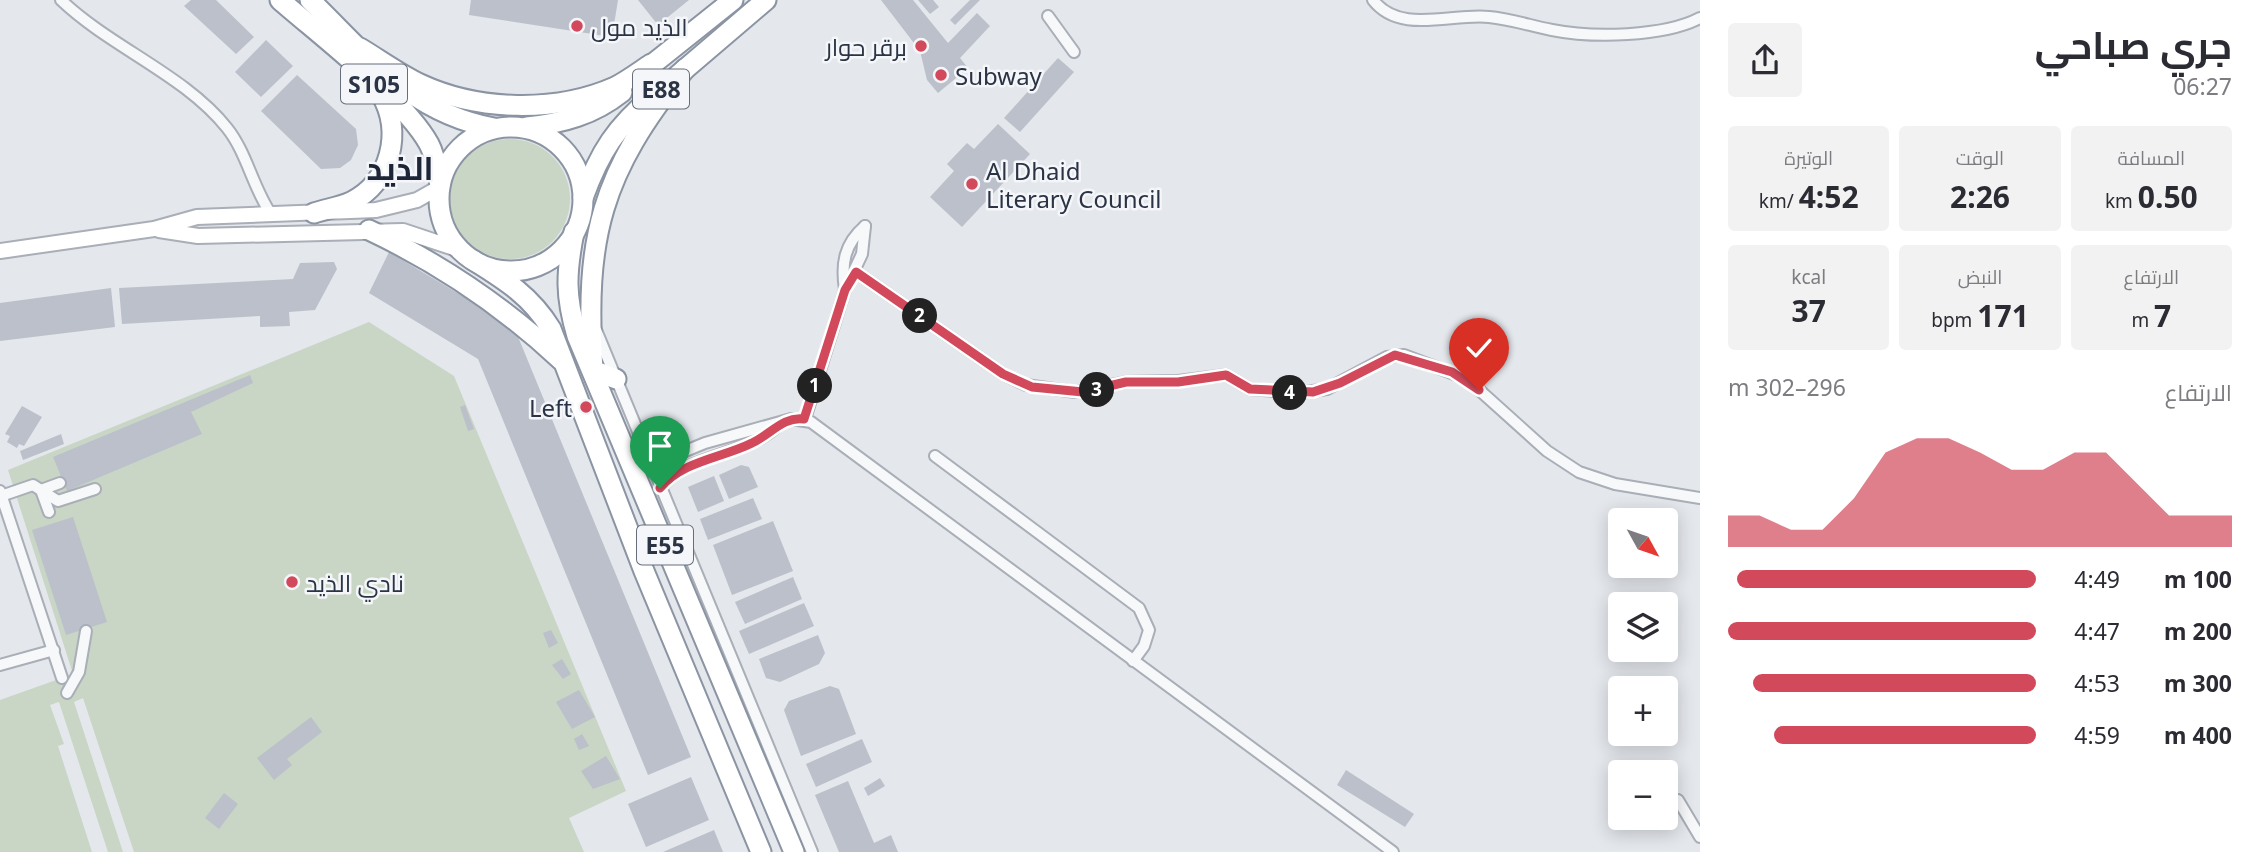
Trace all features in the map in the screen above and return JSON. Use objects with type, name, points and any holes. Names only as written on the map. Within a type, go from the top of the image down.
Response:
[{"type":"highway","name":"S105","points":[[280,0],[421,131],[435,158],[440,187]]},
{"type":"highway","name":"S105","points":[[310,0],[404,91],[428,107],[463,122],[495,128]]},
{"type":"highway","name":"E88","points":[[440,187],[445,170],[465,143],[495,128],[562,122],[593,112],[620,94],[651,64],[733,0]]},
{"type":"highway","name":"E88","points":[[575,232],[583,199],[605,146],[624,120],[766,0]]},
{"type":"highway","points":[[360,48],[437,91],[498,104],[537,105],[598,94],[618,86],[651,64]]},
{"type":"highway","points":[[616,379],[593,370],[590,283],[599,224],[612,181],[647,115],[685,69]]},
{"type":"highway","points":[[314,213],[349,203],[361,196],[386,166],[393,139],[391,118],[374,85]]},
{"type":"highway","name":"E88","points":[[522,127],[550,138],[575,164],[583,199]]},
{"type":"highway","points":[[440,187],[442,221],[466,255],[505,271],[538,265],[559,251],[575,232]]},
{"type":"highway","points":[[369,230],[436,264],[482,293],[568,367]]},
{"type":"highway","name":"E55","points":[[575,232],[568,264],[568,304],[577,336],[794,852]]},
{"type":"highway","name":"E55","points":[[466,255],[520,290],[537,306],[568,367],[644,571],[761,852]]},
{"type":"street","points":[[61,0],[213,112],[236,142],[257,193],[271,215]]},
{"type":"street","points":[[1373,0],[1389,15],[1408,20],[1489,17],[1572,33],[1662,31],[1700,18]]},
{"type":"street","points":[[1048,16],[1073,52]]},
{"type":"street","points":[[0,251],[154,229],[197,217],[314,213],[400,205],[440,187]]},
{"type":"street","points":[[804,419],[845,290],[856,272],[864,245],[865,226],[852,239],[845,255],[845,290]]},
{"type":"street","points":[[154,229],[198,236],[403,231],[466,255]]},
{"type":"street","points":[[856,272],[1003,374],[1026,385],[1083,392],[1126,382],[1178,382],[1226,375],[1250,389],[1306,393],[1340,383],[1387,357],[1404,355],[1466,379],[1547,451],[1579,472],[1615,484],[1700,498]]},
{"type":"street","points":[[590,314],[812,852]]},
{"type":"street","points":[[660,488],[677,471],[746,446],[791,419],[804,419],[1393,852]]},
{"type":"street","points":[[648,457],[682,454],[718,438],[779,425]]},
{"type":"street","points":[[682,454],[688,467]]},
{"type":"street","points":[[936,456],[1139,608],[1149,630],[1144,646],[1133,661]]},
{"type":"street","points":[[41,490],[60,483]]},
{"type":"street","points":[[62,678],[1,493],[33,485],[58,501],[95,489]]},
{"type":"street","points":[[41,490],[49,512]]},
{"type":"street","points":[[67,693],[79,672],[86,631]]},
{"type":"street","points":[[0,666],[54,650]]},
{"type":"street","points":[[1678,800],[1700,838]]},
{"type":"green space","points":[[510,139],[533,144],[552,157],[565,176],[570,199],[565,222],[552,241],[533,254],[510,259],[487,254],[468,241],[455,222],[450,199],[455,176],[468,157],[487,144]]},
{"type":"green space","name":"نادي الذيد","points":[[369,322],[454,376],[626,791],[569,818],[584,852],[134,852],[83,698],[74,702],[123,852],[108,852],[59,702],[50,705],[64,744],[58,746],[92,852],[0,852],[0,700],[73,674],[8,470]]},
{"type":"building","points":[[191,0],[216,0],[254,37],[236,54],[184,6]]},
{"type":"building","name":"الذيد مول","points":[[471,0],[618,0],[612,37],[469,15]]},
{"type":"building","points":[[638,0],[689,0],[658,25]]},
{"type":"building","points":[[881,0],[913,0],[948,43],[977,13],[990,26],[960,58],[968,68],[938,93],[927,80],[920,51]]},
{"type":"building","points":[[918,0],[933,0],[939,7],[930,14]]},
{"type":"building","points":[[970,0],[980,0],[955,25],[950,20]]},
{"type":"building","points":[[266,40],[293,66],[261,97],[235,72]]},
{"type":"building","points":[[1058,58],[1074,72],[1020,132],[1004,118]]},
{"type":"building","points":[[297,75],[356,129],[358,145],[351,160],[340,168],[321,169],[261,111]]},
{"type":"building","name":"Al Dhaid Literary Council","points":[[998,124],[1030,154],[962,227],[930,197],[954,171],[947,164],[967,143],[974,149]]},
{"type":"building","points":[[389,252],[514,327],[691,757],[648,775],[478,359],[369,293]]},
{"type":"building","points":[[334,262],[337,269],[315,310],[289,312],[290,326],[260,327],[260,316],[122,324],[119,288],[293,279],[300,263]]},
{"type":"building","points":[[111,288],[115,327],[0,341],[0,303]]},
{"type":"building","points":[[250,375],[253,383],[191,412],[202,434],[67,491],[53,457]]},
{"type":"building","points":[[465,405],[474,429],[468,431],[460,407]]},
{"type":"building","points":[[22,406],[42,417],[24,446],[19,444],[17,448],[7,442],[10,436],[5,434]]},
{"type":"building","points":[[61,434],[64,444],[23,460],[20,451]]},
{"type":"building","points":[[741,465],[749,467],[758,487],[729,499],[719,475]]},
{"type":"building","points":[[714,476],[724,501],[698,512],[688,487]]},
{"type":"building","points":[[753,498],[762,519],[708,540],[700,519]]},
{"type":"building","points":[[73,517],[107,622],[66,635],[32,530]]},
{"type":"building","points":[[773,521],[793,571],[732,595],[713,545]]},
{"type":"building","points":[[793,577],[802,599],[745,624],[735,602]]},
{"type":"building","points":[[804,603],[814,626],[749,654],[739,631]]},
{"type":"building","points":[[551,630],[558,643],[549,648],[543,633]]},
{"type":"building","points":[[818,635],[825,653],[819,664],[780,682],[766,678],[759,659]]},
{"type":"building","points":[[562,659],[571,674],[563,679],[552,665]]},
{"type":"building","points":[[830,686],[839,689],[856,734],[801,756],[784,710],[789,701]]},
{"type":"building","points":[[579,690],[595,717],[572,729],[556,702]]},
{"type":"building","points":[[311,717],[322,732],[287,759],[292,765],[274,780],[257,758]]},
{"type":"building","points":[[582,734],[589,746],[579,750],[574,739]]},
{"type":"building","points":[[862,739],[872,762],[816,787],[806,764]]},
{"type":"building","points":[[606,756],[620,779],[593,789],[581,771]]},
{"type":"building","points":[[1346,770],[1414,814],[1405,827],[1337,785]]},
{"type":"building","points":[[691,777],[709,820],[646,847],[628,804]]},
{"type":"building","points":[[880,778],[885,786],[868,796],[864,788]]},
{"type":"building","points":[[848,781],[874,843],[891,835],[898,852],[839,852],[815,795]]},
{"type":"building","points":[[224,793],[238,804],[219,829],[205,818]]},
{"type":"building","points":[[714,830],[723,852],[663,852]]},
{"type":"place","name":"الذيد مول","points":[[577,26]]},
{"type":"place","name":"برقر حوار","points":[[921,46]]},
{"type":"place","name":"Subway","points":[[941,75]]},
{"type":"place","name":"Al Dhaid Literary Council","points":[[972,184]]},
{"type":"place","name":"Left","points":[[586,407]]},
{"type":"place","name":"نادي الذيد","points":[[292,582]]},
{"type":"district","name":"الذيد","points":[[400,167]]},
{"type":"route","points":[[660,488],[677,471],[721,457],[764,438],[791,419],[804,419],[845,290],[856,272],[1003,374],[1032,387],[1083,392],[1126,382],[1178,382],[1226,375],[1250,389],[1285,393],[1313,392],[1340,383],[1387,357],[1404,355],[1452,372],[1479,390]]}]
